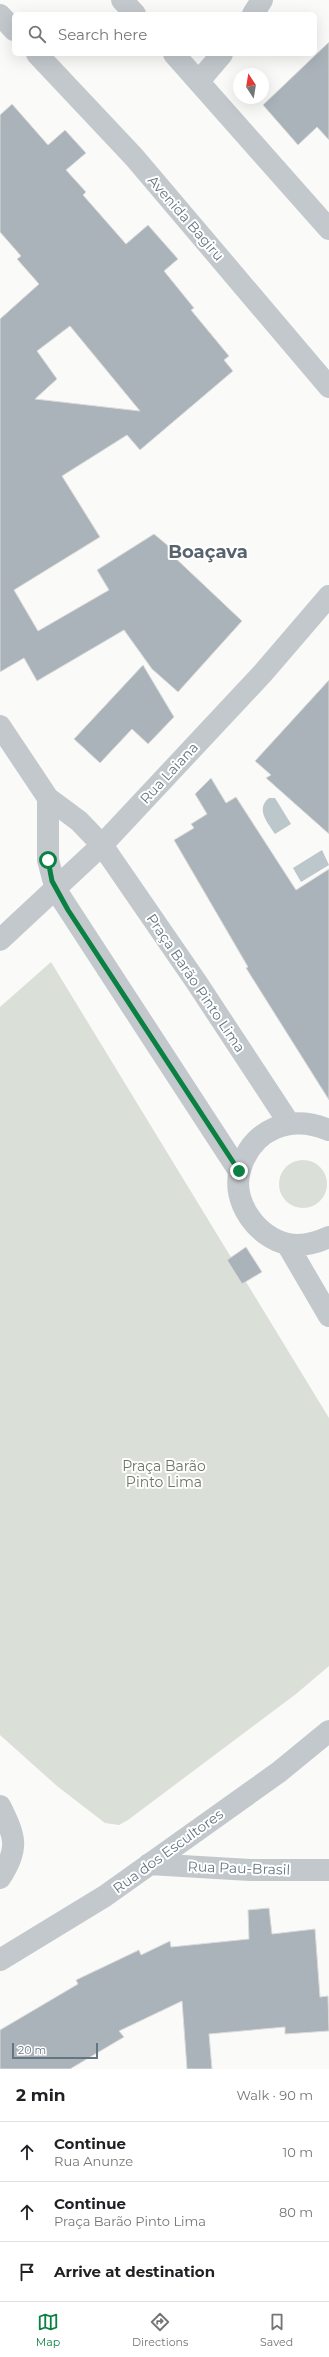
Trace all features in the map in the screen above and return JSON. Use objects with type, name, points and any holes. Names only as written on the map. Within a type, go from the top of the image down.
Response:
[{"type":"street","points":[[122,0],[134,12]]},
{"type":"street","points":[[253,12],[262,0]]},
{"type":"street","points":[[0,15],[12,28]]},
{"type":"street","name":"Avenida Bagiru","points":[[39,56],[134,157],[329,387]]},
{"type":"street","points":[[176,56],[329,229]]},
{"type":"street","points":[[199,81],[220,56]]},
{"type":"street","name":"Rua Laiana","points":[[0,940],[56,890],[102,845],[262,674],[329,596]]},
{"type":"street","points":[[0,726],[48,798],[48,860],[56,890],[239,1171]]},
{"type":"street","name":"Praça Barão Pinto Lima","points":[[48,798],[79,821],[102,845],[197,983],[289,1123]]},
{"type":"street","points":[[329,1130],[313,1123],[289,1123],[266,1132],[249,1149],[239,1171],[239,1195],[248,1217],[265,1235],[287,1244],[312,1244],[329,1237]]},
{"type":"street","points":[[287,1244],[329,1316]]},
{"type":"street","name":"Rua dos Escultores","points":[[0,1960],[106,1896],[279,1772],[329,1731]]},
{"type":"street","points":[[0,1806],[13,1832],[12,1861],[0,1878]]},
{"type":"street","name":"Rua Pau-Brasil","points":[[149,1864],[250,1870],[329,1870]]},
{"type":"green space","name":"Praça Barão Pinto Lima","points":[[51,962],[329,1418],[329,1666],[296,1694],[128,1820],[119,1825],[105,1823],[57,1786],[0,1735],[0,1007]]},
{"type":"green space","points":[[298,1160],[308,1160],[320,1167],[327,1179],[327,1189],[320,1201],[308,1208],[298,1208],[290,1204],[283,1197],[279,1189],[279,1179],[283,1171],[290,1164]]},
{"type":"shaded area","points":[[269,798],[275,798],[291,824],[275,834],[266,821],[263,811],[265,802]]},
{"type":"shaded area","points":[[322,850],[329,865],[301,882],[293,868]]},
{"type":"building","points":[[329,42],[329,140],[317,127],[298,145],[263,105],[269,104],[269,99],[314,56],[317,56],[317,53]]},
{"type":"building","points":[[12,104],[48,145],[65,130],[86,153],[66,170],[86,192],[83,195],[126,244],[148,225],[178,259],[164,271],[194,308],[191,310],[229,356],[224,360],[233,371],[140,450],[127,435],[62,476],[100,537],[14,590],[38,631],[109,590],[97,570],[154,534],[172,549],[169,552],[242,621],[178,692],[152,669],[124,630],[37,681],[24,658],[0,672],[0,319],[39,284],[17,259],[21,256],[0,232],[0,115]],"holes":[[[70,326],[140,411],[35,399],[57,379],[37,351]]]},
{"type":"building","points":[[143,665],[174,717],[148,744],[132,729],[100,763],[74,739]]},
{"type":"building","points":[[329,680],[329,834],[266,778],[271,775],[255,761]]},
{"type":"building","points":[[211,778],[226,803],[236,797],[296,890],[329,869],[329,1100],[246,968],[248,967],[174,840],[194,828],[191,824],[207,814],[195,794]]},
{"type":"building","points":[[246,1247],[262,1272],[242,1284],[227,1260]]},
{"type":"building","points":[[269,1908],[272,1934],[315,1929],[320,1997],[328,1996],[329,2031],[285,2034],[285,2027],[209,2034],[212,2069],[187,2069],[182,2001],[119,2031],[124,2037],[70,2069],[0,2069],[0,2030],[78,1984],[76,1980],[139,1950],[141,1955],[170,1941],[171,1947],[249,1939],[248,1910]]},
{"type":"district","name":"Boaçava","points":[[208,552]]},
{"type":"route","points":[[48,860],[52,881],[68,910],[239,1171]]}]
